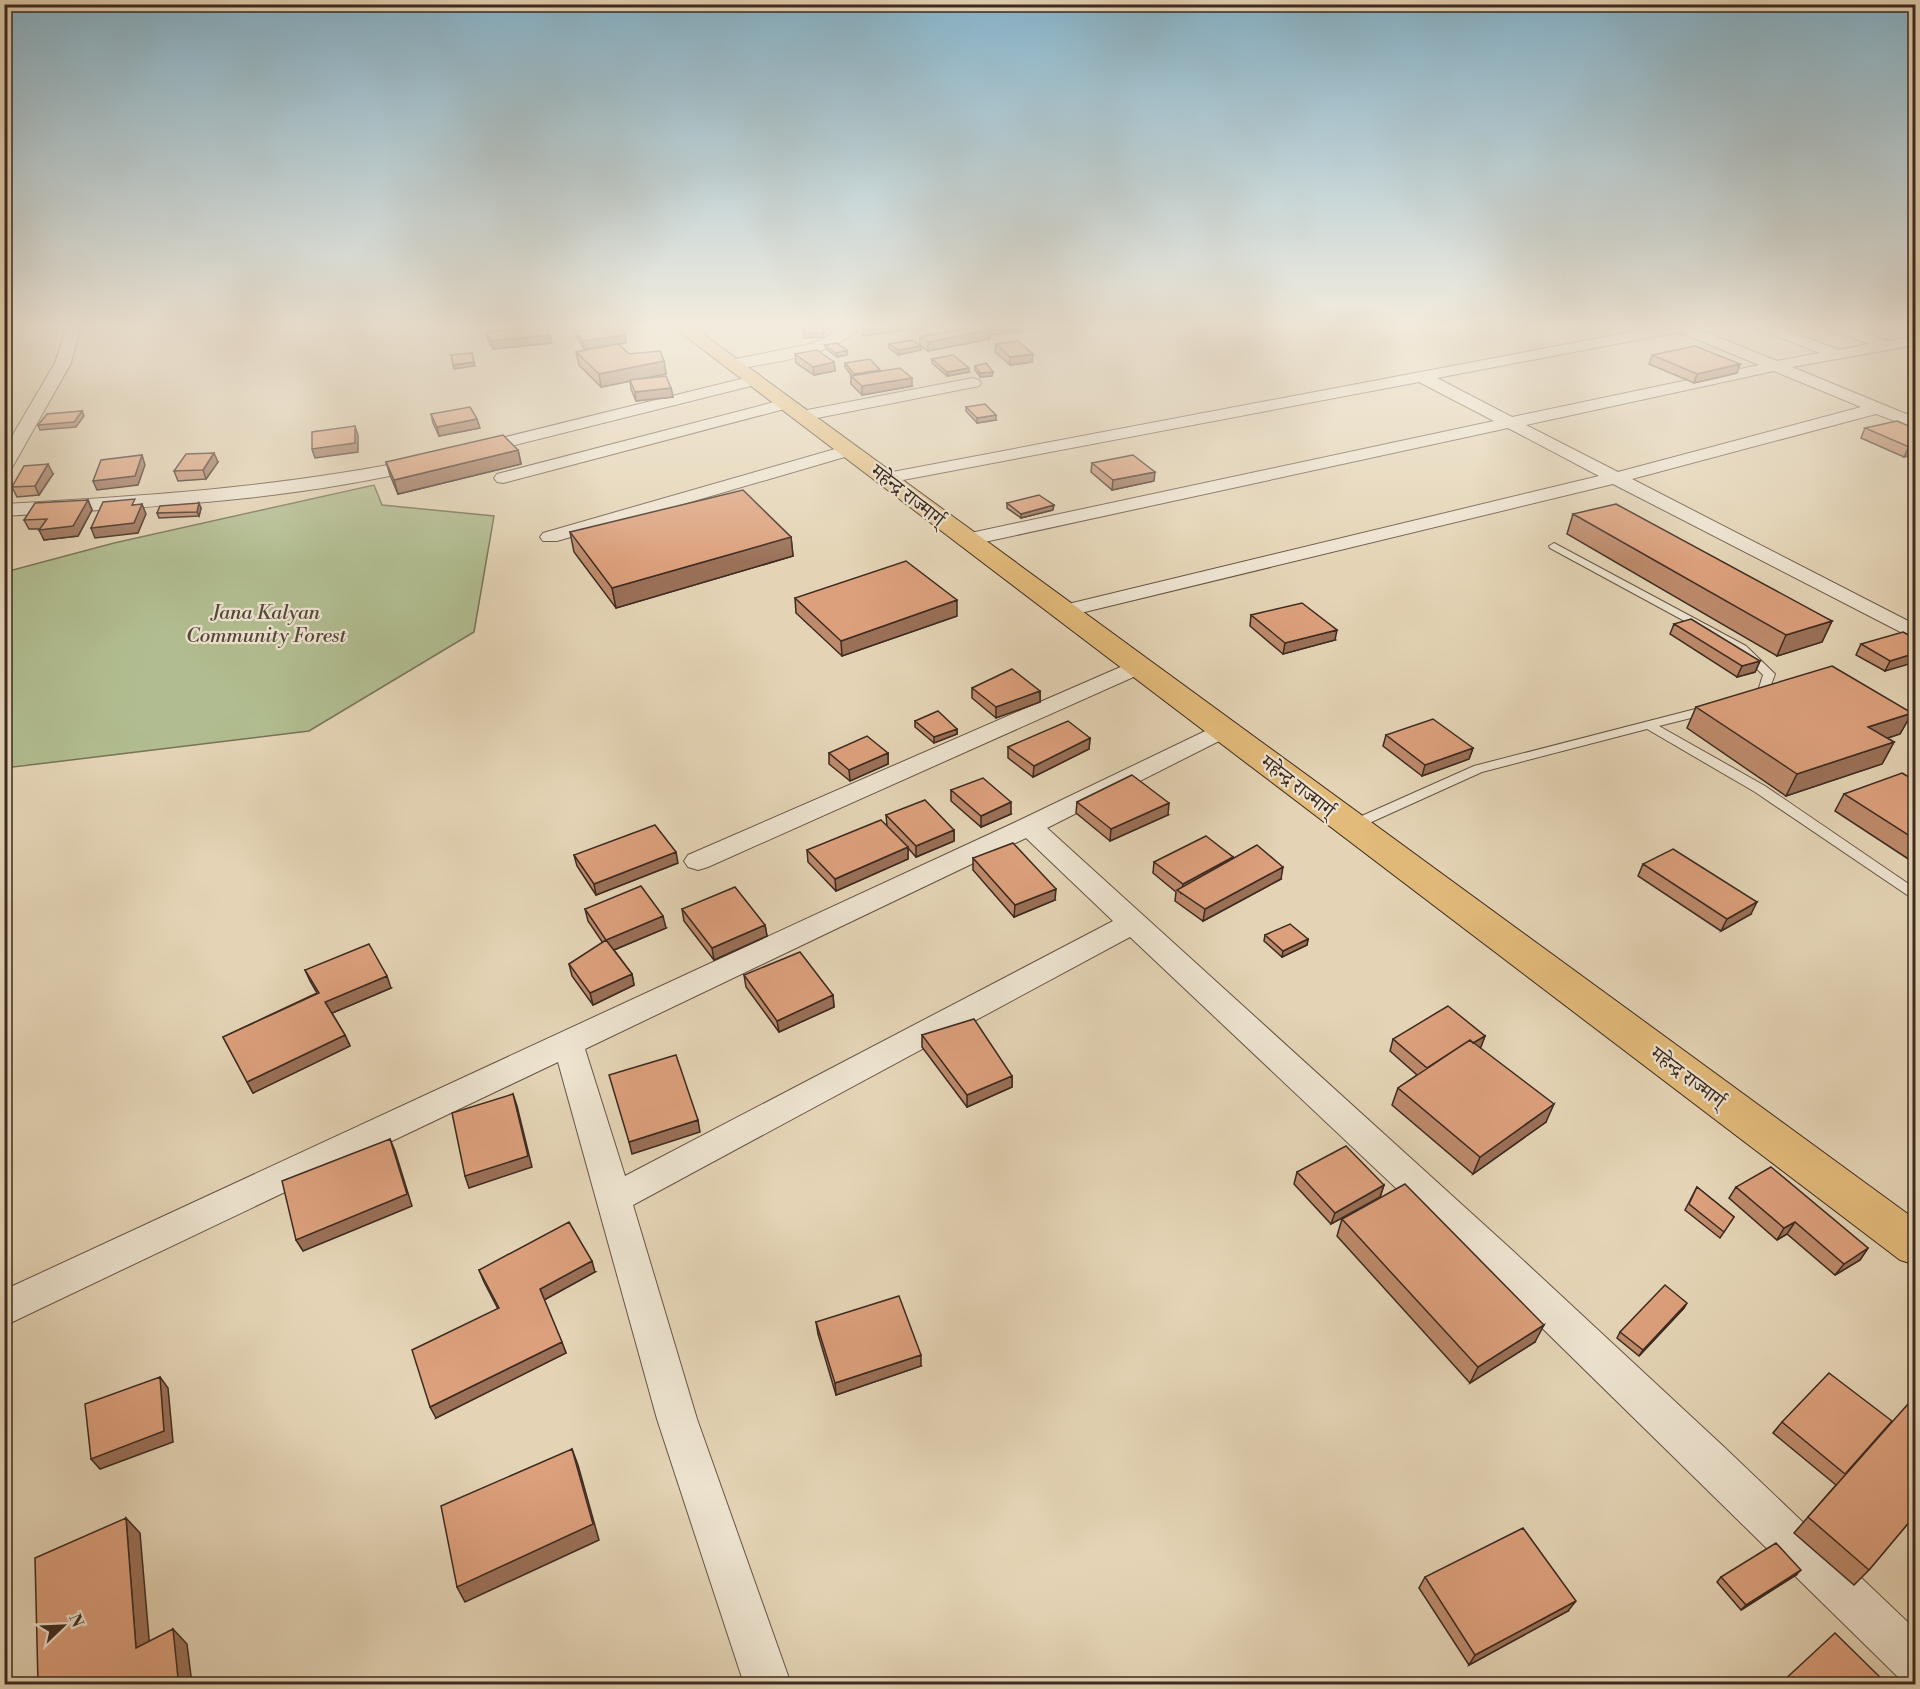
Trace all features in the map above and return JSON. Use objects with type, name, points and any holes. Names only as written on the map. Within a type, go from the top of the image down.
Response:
[{"type":"highway","name":"महेन्द्र राज्मार्ग्","points":[[787,405],[1916,1246]]},
{"type":"street","points":[[4,466],[39,405]]},
{"type":"street","points":[[458,455],[632,405]]},
{"type":"street","points":[[503,478],[794,410],[828,405]]},
{"type":"street","points":[[887,478],[1275,405]]},
{"type":"street","points":[[1475,405],[1916,634]]},
{"type":"street","points":[[966,540],[1595,405]]},
{"type":"street","points":[[1870,405],[1916,424]]},
{"type":"street","points":[[1064,611],[1614,478],[1878,408]]},
{"type":"street","points":[[550,537],[849,450]]},
{"type":"street","points":[[4,510],[270,489],[378,474],[435,460]]},
{"type":"street","points":[[698,861],[1138,666]]},
{"type":"street","points":[[4,1309],[1029,826],[1224,729]]},
{"type":"street","points":[[1029,826],[1131,924],[1364,1135],[1747,1497],[1916,1663]]},
{"type":"street","points":[[613,1199],[1131,924]]},
{"type":"street","points":[[567,1044],[677,1419],[768,1684]]},
{"type":"lane","points":[[1350,826],[1478,769],[1762,696],[1769,674],[1742,648],[1554,546]]},
{"type":"lane","points":[[1647,725],[1760,789],[1916,896]]},
{"type":"green space","name":"Jana Kalyan Community Forest","points":[[374,485],[382,505],[494,516],[474,632],[309,731],[5,768],[5,572],[114,543]]},
{"type":"building","points":[[986,405],[996,415],[977,418],[966,407]]},
{"type":"building","points":[[470,407],[477,419],[437,427],[431,414]]},
{"type":"building","points":[[82,411],[74,422],[38,425],[47,414]]},
{"type":"building","points":[[1897,421],[1916,429],[1916,446],[1909,447],[1865,428]]},
{"type":"building","points":[[355,426],[355,443],[312,449],[312,432]]},
{"type":"building","points":[[503,435],[518,450],[394,480],[386,462]]},
{"type":"building","points":[[214,453],[203,470],[174,471],[186,454]]},
{"type":"building","points":[[142,455],[135,476],[93,481],[101,460]]},
{"type":"building","points":[[1133,455],[1155,472],[1113,480],[1092,463]]},
{"type":"building","points":[[48,464],[35,486],[12,487],[24,466]]},
{"type":"building","points":[[743,490],[791,537],[612,588],[570,532]]},
{"type":"building","points":[[1039,495],[1054,505],[1021,514],[1007,503]]},
{"type":"building","points":[[135,499],[132,505],[142,504],[134,523],[91,528],[103,502]]},
{"type":"building","points":[[88,500],[73,526],[39,530],[47,519],[24,520],[35,503]]},
{"type":"building","points":[[199,503],[197,512],[157,513],[160,506]]},
{"type":"building","points":[[1616,504],[1832,621],[1786,635],[1573,514]]},
{"type":"building","points":[[906,561],[957,600],[841,641],[795,598]]},
{"type":"building","points":[[1302,603],[1337,630],[1285,643],[1251,615]]},
{"type":"building","points":[[1691,619],[1760,661],[1742,666],[1674,624]]},
{"type":"building","points":[[1903,632],[1916,639],[1916,653],[1890,661],[1861,644]]},
{"type":"building","points":[[1832,666],[1912,713],[1868,727],[1894,742],[1797,774],[1696,707]]},
{"type":"building","points":[[1012,669],[1040,691],[996,707],[972,688]]},
{"type":"building","points":[[938,711],[957,729],[934,737],[915,721]]},
{"type":"building","points":[[1433,719],[1473,748],[1425,765],[1386,735]]},
{"type":"building","points":[[1068,721],[1090,738],[1034,766],[1008,747]]},
{"type":"building","points":[[867,736],[888,753],[849,770],[829,753]]},
{"type":"building","points":[[1902,773],[1916,781],[1916,840],[1844,794]]},
{"type":"building","points":[[1132,775],[1169,803],[1111,829],[1077,802]]},
{"type":"building","points":[[983,778],[1011,802],[981,816],[951,790]]},
{"type":"building","points":[[925,800],[954,830],[916,846],[886,815]]},
{"type":"building","points":[[881,820],[908,847],[835,879],[807,850]]},
{"type":"building","points":[[655,825],[676,852],[594,884],[574,855]]},
{"type":"building","points":[[1206,836],[1233,857],[1183,884],[1154,862]]},
{"type":"building","points":[[1013,843],[1056,889],[1015,905],[973,858]]},
{"type":"building","points":[[1257,845],[1283,867],[1205,909],[1177,890]]},
{"type":"building","points":[[1673,849],[1757,902],[1727,919],[1643,864]]},
{"type":"building","points":[[641,886],[663,916],[606,940],[585,909]]},
{"type":"building","points":[[735,887],[765,925],[712,948],[682,909]]},
{"type":"building","points":[[1290,924],[1308,939],[1283,951],[1265,935]]},
{"type":"building","points":[[606,940],[632,974],[590,993],[569,964]]},
{"type":"building","points":[[369,944],[387,976],[325,1002],[345,1035],[247,1082],[223,1037],[319,993],[305,970]]},
{"type":"building","points":[[800,952],[833,995],[777,1021],[744,975]]},
{"type":"building","points":[[1448,1006],[1485,1036],[1473,1043],[1470,1040],[1427,1068],[1393,1039]]},
{"type":"building","points":[[974,1019],[1012,1076],[967,1095],[922,1035]]},
{"type":"building","points":[[1470,1040],[1554,1104],[1480,1157],[1398,1088]]},
{"type":"building","points":[[676,1055],[698,1120],[629,1142],[609,1075]]},
{"type":"building","points":[[513,1094],[528,1156],[465,1176],[452,1113]]},
{"type":"building","points":[[390,1139],[407,1194],[296,1240],[282,1181]]},
{"type":"building","points":[[1346,1146],[1384,1185],[1335,1213],[1297,1172]]},
{"type":"building","points":[[1771,1167],[1868,1248],[1844,1264],[1795,1222],[1784,1228],[1736,1187]]},
{"type":"building","points":[[1405,1184],[1544,1325],[1478,1367],[1342,1219]]},
{"type":"building","points":[[1697,1187],[1734,1217],[1724,1232],[1689,1204]]},
{"type":"building","points":[[569,1222],[592,1261],[540,1289],[562,1342],[430,1407],[412,1350],[499,1308],[479,1270]]},
{"type":"building","points":[[1665,1285],[1687,1303],[1643,1350],[1620,1332]]},
{"type":"building","points":[[899,1296],[921,1355],[835,1383],[816,1322]]},
{"type":"building","points":[[1829,1373],[1892,1421],[1845,1474],[1782,1422]]},
{"type":"building","points":[[160,1377],[164,1431],[91,1459],[85,1404]]},
{"type":"building","points":[[1916,1395],[1916,1514],[1869,1570],[1808,1517]]},
{"type":"building","points":[[572,1449],[593,1524],[457,1587],[441,1506]]},
{"type":"building","points":[[126,1518],[136,1648],[173,1629],[178,1678],[165,1684],[38,1684],[35,1558]]},
{"type":"building","points":[[1523,1528],[1576,1601],[1475,1655],[1425,1577]]},
{"type":"building","points":[[1776,1543],[1801,1570],[1746,1605],[1721,1577]]},
{"type":"building","points":[[1835,1633],[1887,1684],[1780,1684]]}]
